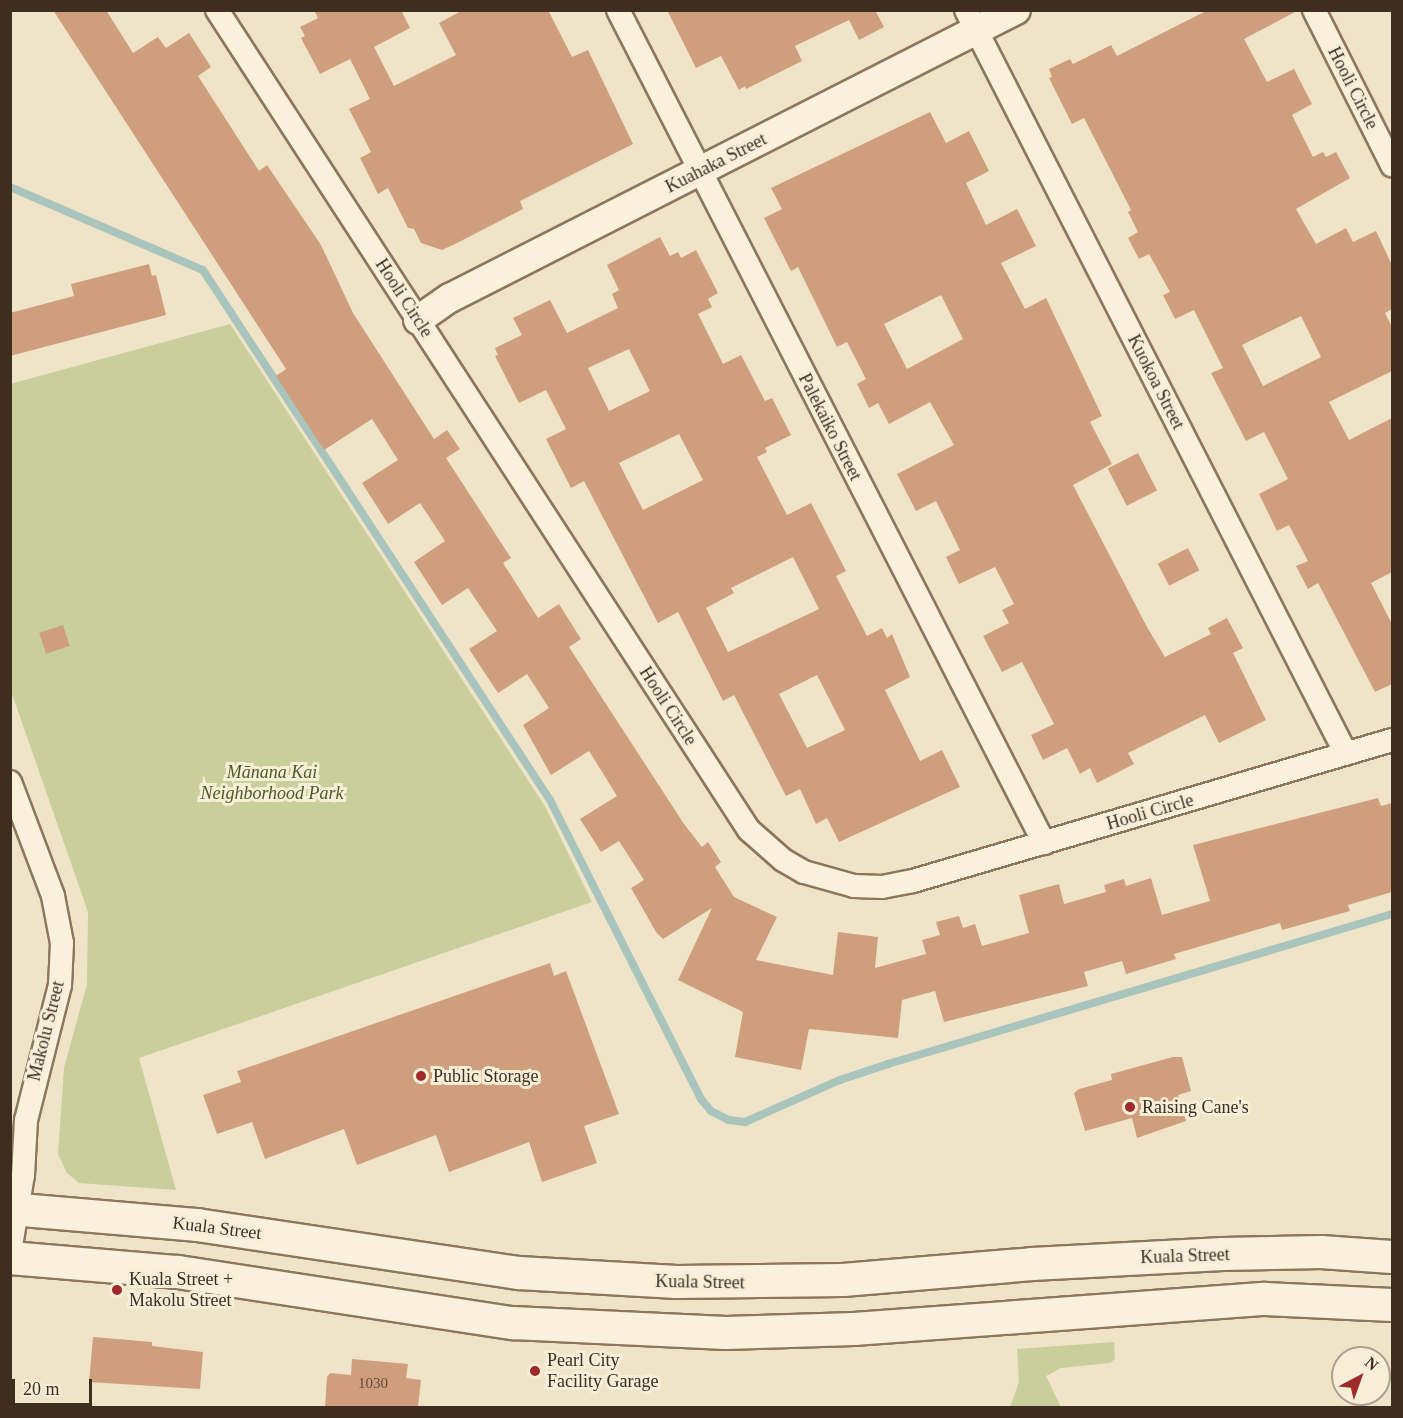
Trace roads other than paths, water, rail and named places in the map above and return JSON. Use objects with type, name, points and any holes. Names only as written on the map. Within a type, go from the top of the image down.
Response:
[{"type":"main road","name":"Kuala Street","points":[[14,1209],[197,1225],[519,1273],[736,1283],[843,1280],[1032,1264],[1222,1254],[1321,1252],[1392,1257]]},
{"type":"main road","points":[[10,1258],[178,1272],[513,1323],[726,1333],[854,1329],[1265,1299],[1392,1305]]},
{"type":"main road","points":[[513,1323],[519,1273]]},
{"type":"street","name":"Hooli Circle","points":[[217,10],[749,830],[763,845],[804,872],[829,881],[882,887],[1044,843],[1392,740]]},
{"type":"street","name":"Palekaiko Street","points":[[618,10],[1044,843]]},
{"type":"street","name":"Kuahaka Street","points":[[418,320],[450,298],[700,171],[971,21],[1016,10]]},
{"type":"street","name":"Hooli Circle","points":[[1314,10],[1392,165]]},
{"type":"street","name":"Kuokoa Street","points":[[971,21],[1346,754]]},
{"type":"street","name":"Makolu Street","points":[[10,782],[52,896],[62,944],[60,985],[26,1120],[10,1252]]},
{"type":"waterway","points":[[10,187],[203,270],[550,800],[701,1099],[711,1111],[729,1120],[745,1122],[840,1080],[888,1064],[1392,914]]},
{"type":"place","name":"Public Storage","points":[[421,1076]]},
{"type":"place","name":"Raising Cane's","points":[[1130,1107]]},
{"type":"place","name":"Kuala Street + Makolu Street","points":[[117,1290]]},
{"type":"place","name":"Pearl City Facility Garage","points":[[535,1371]]},
{"type":"park label","name":"Mānana Kai Neighborhood Park","points":[[272,783]]}]
